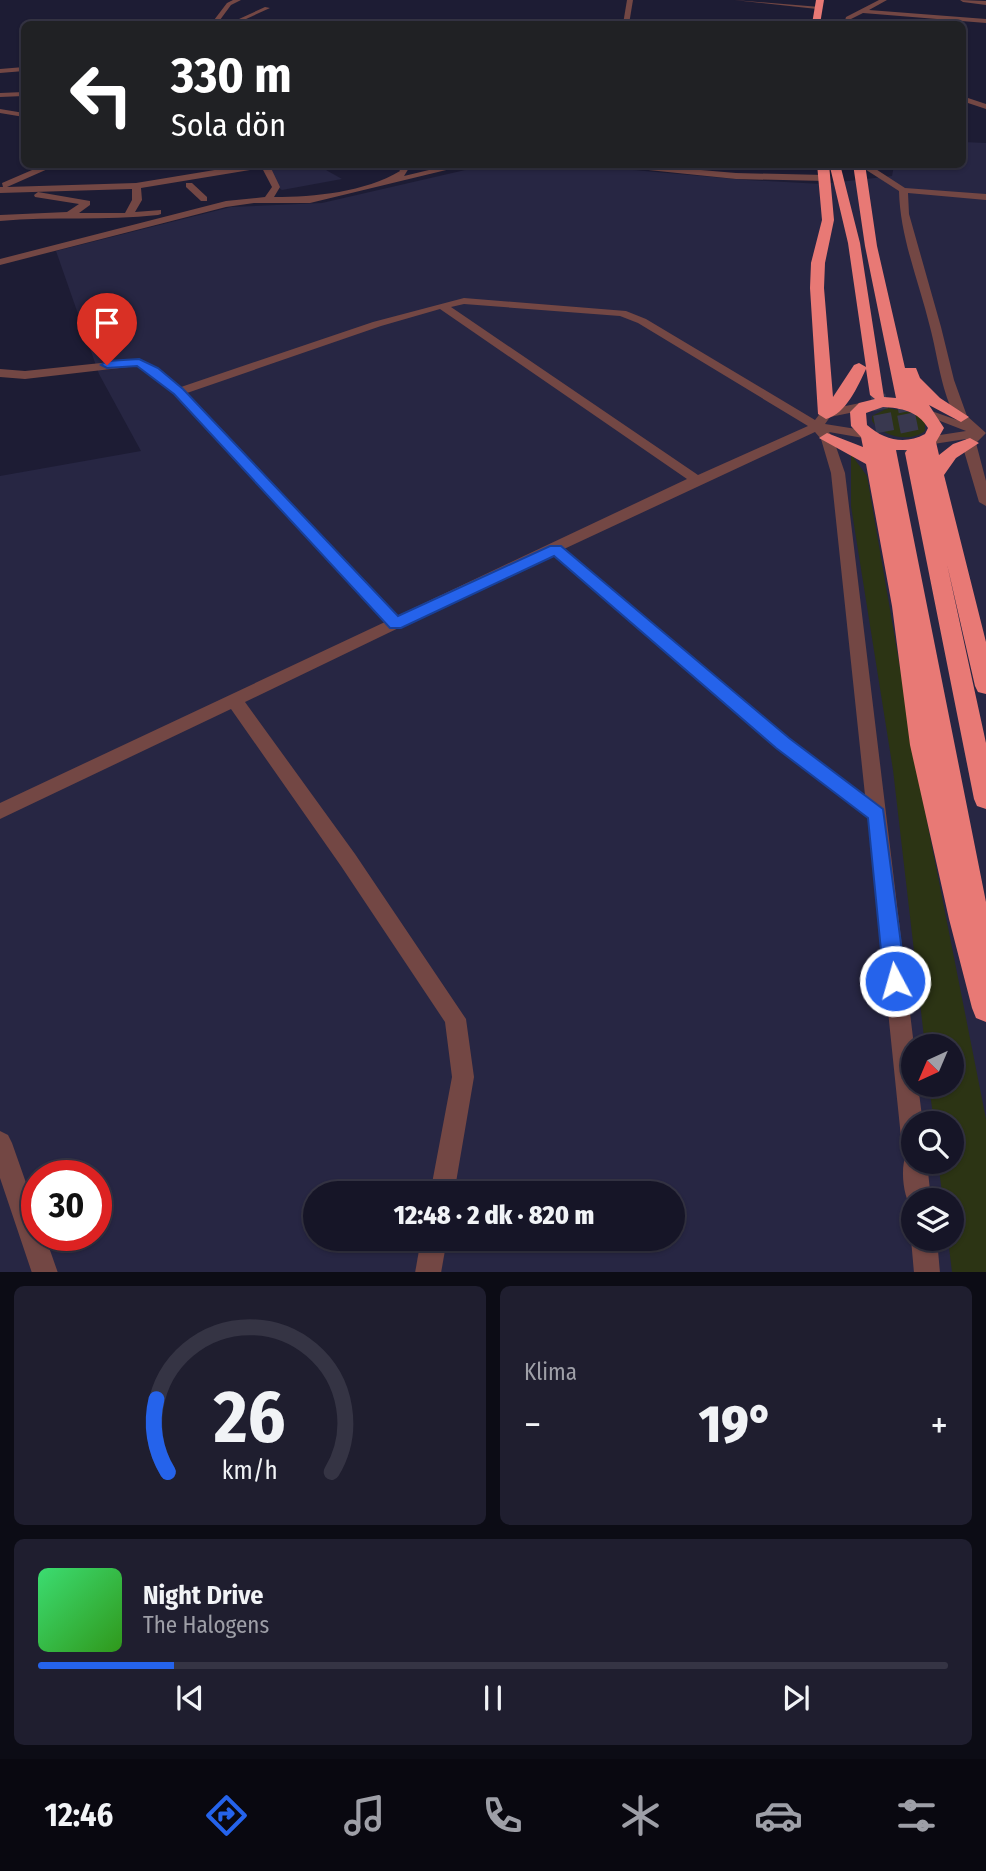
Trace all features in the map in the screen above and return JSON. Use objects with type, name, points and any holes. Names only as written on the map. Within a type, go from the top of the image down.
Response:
[{"type":"highway","points":[[837,168],[853,243],[872,401]]},
{"type":"highway","points":[[861,168],[871,246],[903,397]]},
{"type":"highway","points":[[823,426],[817,288],[818,263],[828,220],[824,171]]},
{"type":"highway","points":[[863,187],[872,205],[902,325],[911,376],[923,412],[936,428],[933,437],[921,447],[899,445],[869,435]]},
{"type":"highway","points":[[841,188],[837,203],[841,244],[859,368],[872,401]]},
{"type":"highway","points":[[823,426],[847,392],[859,368]]},
{"type":"highway","points":[[911,376],[934,401],[961,417]]},
{"type":"highway","points":[[923,412],[893,403],[872,401],[858,412],[857,421],[882,457],[974,895],[986,975]]},
{"type":"highway","points":[[823,426],[848,445],[882,457]]},
{"type":"highway","points":[[937,473],[940,463],[977,436]]},
{"type":"highway","points":[[921,447],[937,473],[986,686]]},
{"type":"highway","points":[[921,447],[986,799]]},
{"type":"highway","points":[[882,457],[922,746],[986,1009]]},
{"type":"street","points":[[216,21],[229,4],[238,0]]},
{"type":"street","points":[[627,21],[631,11],[629,0]]},
{"type":"street","points":[[737,0],[818,4]]},
{"type":"street","points":[[848,21],[884,0]]},
{"type":"street","points":[[963,0],[986,3]]},
{"type":"street","points":[[239,21],[267,8]]},
{"type":"street","points":[[862,11],[986,21]]},
{"type":"street","points":[[0,71],[21,69]]},
{"type":"street","points":[[0,95],[21,94]]},
{"type":"street","points":[[966,97],[986,95]]},
{"type":"street","points":[[966,99],[986,107]]},
{"type":"street","points":[[0,111],[21,114]]},
{"type":"street","points":[[0,189],[45,168]]},
{"type":"street","points":[[0,189],[136,186],[246,168]]},
{"type":"street","points":[[266,168],[276,187],[268,200]]},
{"type":"street","points":[[375,186],[404,172],[405,168]]},
{"type":"street","points":[[0,262],[226,204],[310,200],[446,168]]},
{"type":"street","points":[[641,168],[711,174],[824,171]]},
{"type":"street","points":[[876,168],[903,190],[986,197]]},
{"type":"street","points":[[0,174],[28,175]]},
{"type":"street","points":[[189,185],[204,199]]},
{"type":"street","points":[[128,216],[137,200],[136,186]]},
{"type":"street","points":[[0,189],[88,203],[71,214]]},
{"type":"street","points":[[0,218],[47,214],[128,216],[172,209],[232,193],[273,190]]},
{"type":"street","points":[[903,190],[904,214],[948,380],[961,417],[977,436]]},
{"type":"street","points":[[179,392],[442,304],[464,301],[622,313],[642,321],[823,426],[869,435]]},
{"type":"street","points":[[463,318],[483,303]]},
{"type":"street","points":[[442,304],[697,480]]},
{"type":"street","points":[[0,373],[25,376],[139,362],[154,371],[179,392],[396,624]]},
{"type":"street","points":[[0,811],[555,550],[697,480],[823,426],[872,401]]},
{"type":"street","points":[[923,412],[944,418],[977,436]]},
{"type":"street","points":[[823,426],[838,473],[910,1111]]},
{"type":"street","points":[[921,447],[977,436]]},
{"type":"street","points":[[977,436],[970,451],[986,502]]},
{"type":"street","points":[[555,550],[782,743],[877,814]]},
{"type":"street","points":[[235,701],[348,860],[455,1019],[463,1077],[444,1181]]},
{"type":"street","points":[[0,1143],[45,1272]]},
{"type":"street","points":[[428,1272],[432,1251]]},
{"type":"street","points":[[925,1251],[927,1272]]},
{"type":"shaded area","points":[[966,142],[986,143],[986,1272],[0,1272],[0,476],[141,451],[99,374],[56,251],[231,207],[322,203],[474,168],[611,168],[822,184],[892,176],[893,168],[966,168]]},
{"type":"shaded area","points":[[264,168],[322,168],[342,179],[282,190],[274,184]]},
{"type":"green space","points":[[888,408],[914,413],[925,422],[925,431],[912,437],[904,437],[882,431],[872,421],[872,416]]},
{"type":"green space","points":[[851,454],[867,476],[923,801],[986,1119],[986,1272],[952,1272],[949,1251],[964,1251],[964,1188],[941,1188],[940,1174],[964,1174],[964,1111],[932,1111],[931,1097],[964,1097],[964,1034],[924,1034],[893,770],[851,506]]},
{"type":"tunnel","points":[[878,395],[882,416]]},
{"type":"tunnel","points":[[903,397],[907,416]]},
{"type":"tunnel","points":[[882,414],[889,452]]},
{"type":"tunnel","points":[[906,414],[914,453]]},
{"type":"route","points":[[107,365],[139,362],[179,392],[396,624],[555,550],[782,743],[877,814],[895,981]]}]
